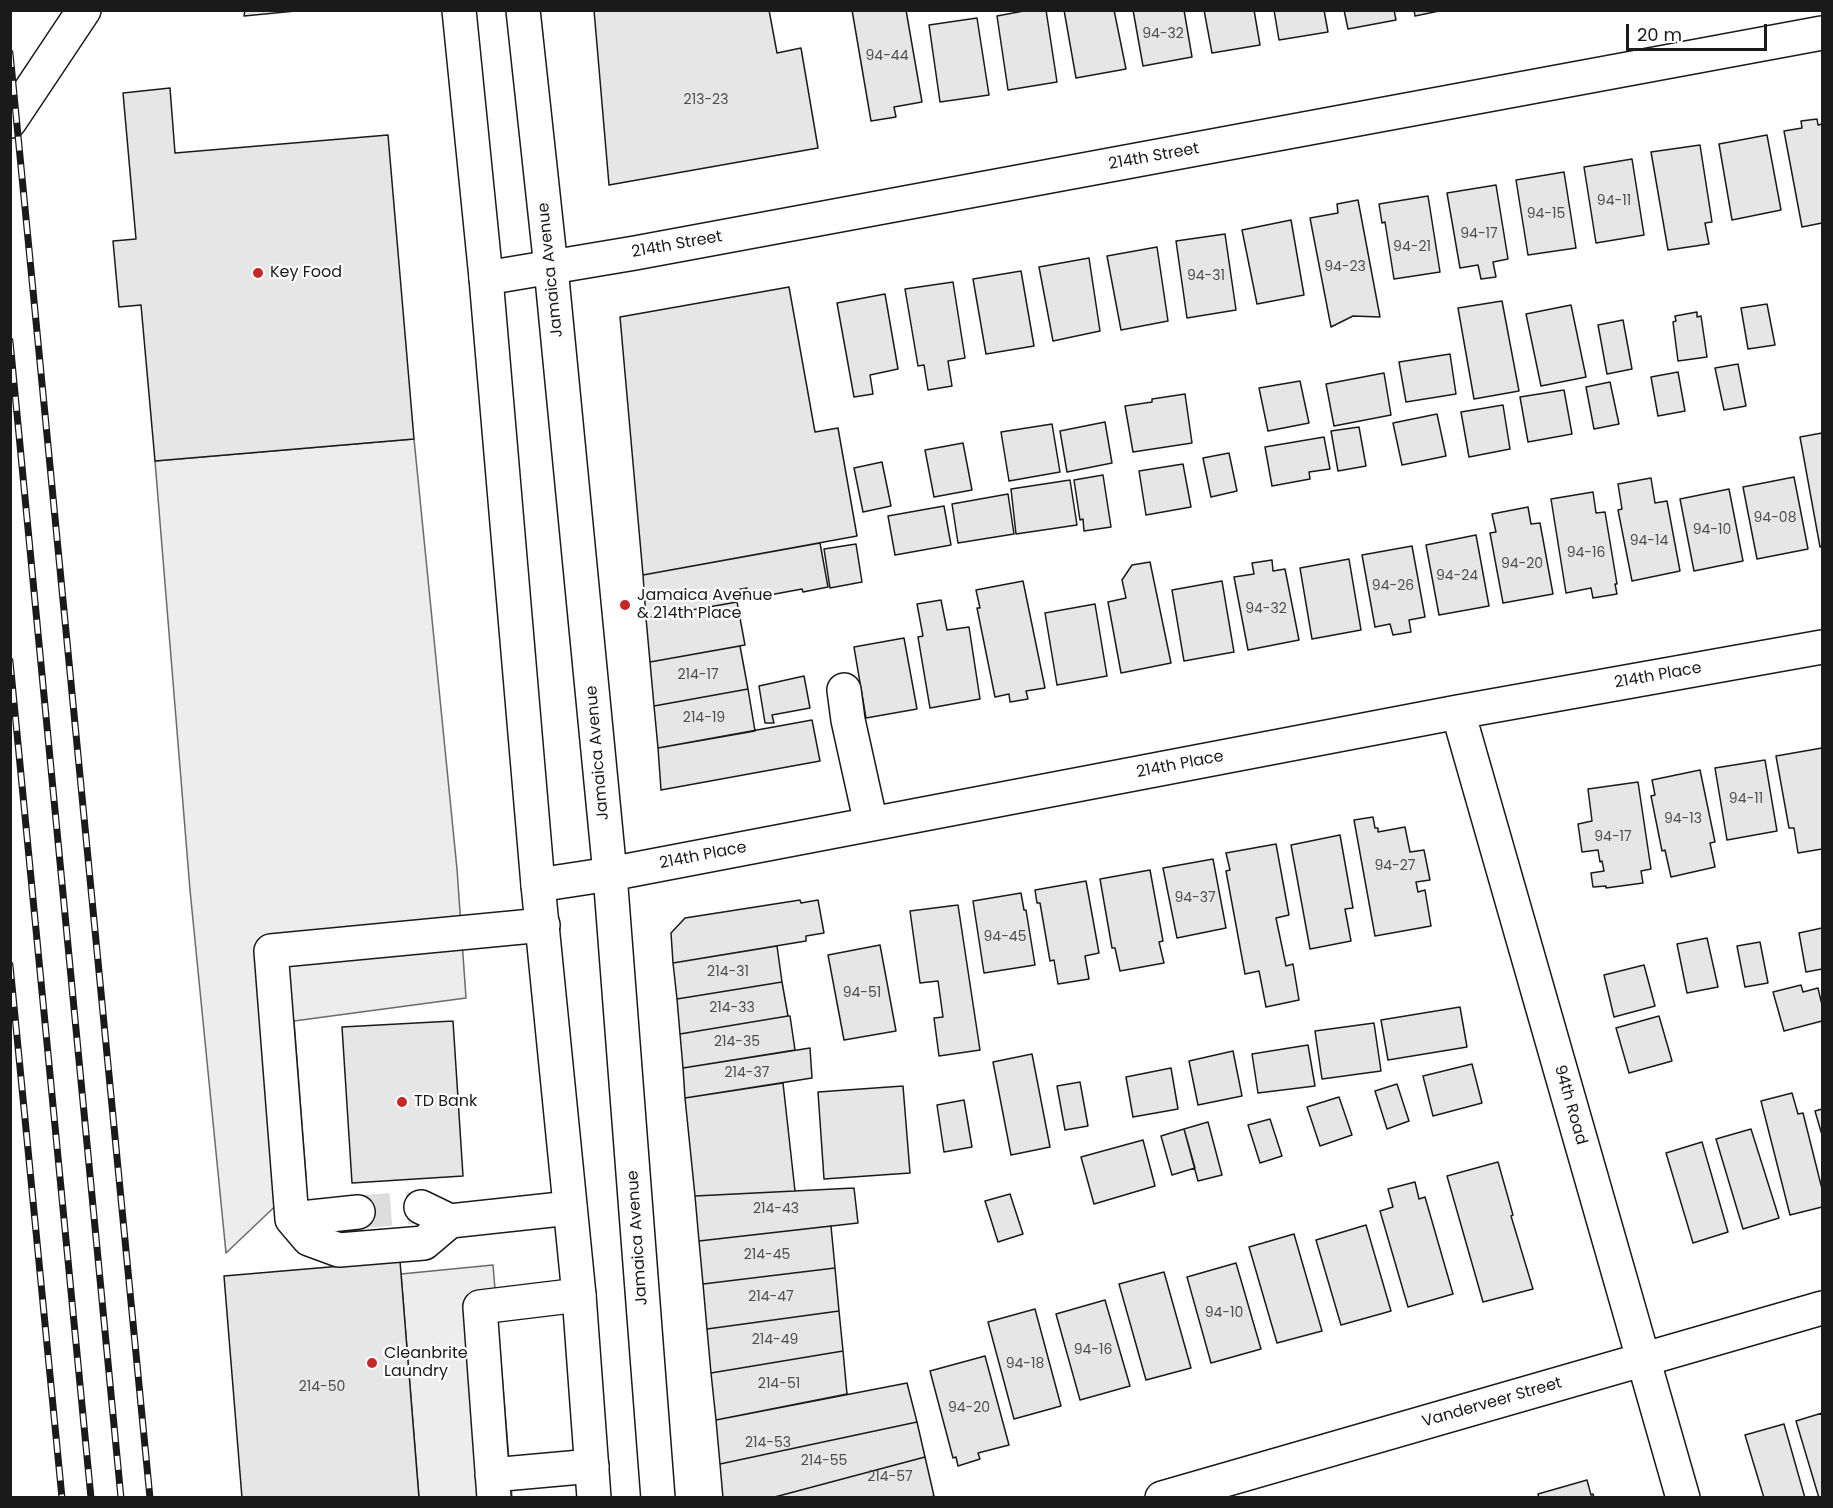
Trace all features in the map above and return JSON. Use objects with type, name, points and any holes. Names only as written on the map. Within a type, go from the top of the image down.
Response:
[{"type":"street","points":[[10,121],[84,10]]},
{"type":"street","points":[[459,10],[486,278],[538,885],[579,1295],[593,1482],[493,1486],[480,1306],[579,1295]]},
{"type":"street","name":"Jamaica Avenue","points":[[523,10],[551,268],[609,874],[658,1497]]},
{"type":"street","name":"214th Street","points":[[486,278],[551,268],[1822,33]]},
{"type":"street","name":"214th Place","points":[[538,885],[609,874],[1458,712],[1822,647]]},
{"type":"street","points":[[844,690],[848,720],[871,824]]},
{"type":"street","name":"94th Road","points":[[1458,712],[1683,1497]]},
{"type":"street","points":[[450,1221],[424,1244],[339,1250],[309,1239],[292,1219],[271,951],[543,925]]},
{"type":"street","points":[[421,1207],[450,1221],[570,1208]]},
{"type":"street","points":[[292,1219],[358,1212]]},
{"type":"street","name":"Vanderveer Street","points":[[1162,1497],[1822,1308]]},
{"type":"shaded area","points":[[414,439],[457,869],[466,998],[294,1021],[306,1177],[226,1253],[190,890],[155,461]]},
{"type":"shaded area","points":[[493,1265],[512,1497],[419,1497],[401,1274]]},
{"type":"building","points":[[245,10],[306,10],[244,16]]},
{"type":"building","points":[[594,10],[769,10],[777,53],[801,48],[818,148],[609,185]]},
{"type":"building","points":[[852,10],[906,10],[922,102],[894,107],[896,117],[871,121]]},
{"type":"building","points":[[1029,10],[1046,10],[1057,82],[1008,90],[997,16]]},
{"type":"building","points":[[1064,10],[1114,10],[1126,69],[1076,78]]},
{"type":"building","points":[[1133,10],[1184,10],[1192,57],[1143,66]]},
{"type":"building","points":[[1204,10],[1254,10],[1260,45],[1212,53]]},
{"type":"building","points":[[1274,10],[1324,10],[1328,32],[1279,40]]},
{"type":"building","points":[[1344,10],[1394,10],[1396,20],[1348,29]]},
{"type":"building","points":[[1414,10],[1444,10],[1415,16]]},
{"type":"building","points":[[977,18],[989,95],[940,102],[929,25]]},
{"type":"building","name":"Key Food","points":[[170,88],[175,153],[388,135],[414,439],[155,461],[141,305],[119,307],[113,241],[136,239],[123,93]]},
{"type":"building","points":[[1817,119],[1818,125],[1822,124],[1822,223],[1802,227],[1784,131],[1802,128],[1801,121]]},
{"type":"building","points":[[1767,135],[1781,210],[1732,220],[1719,144]]},
{"type":"building","points":[[1700,145],[1712,222],[1705,223],[1709,244],[1668,250],[1651,152]]},
{"type":"building","points":[[1632,159],[1644,235],[1596,243],[1584,167]]},
{"type":"building","points":[[1564,172],[1576,248],[1528,255],[1516,180]]},
{"type":"building","points":[[1496,185],[1508,259],[1493,262],[1496,277],[1481,279],[1478,265],[1460,268],[1447,193]]},
{"type":"building","points":[[1428,196],[1440,272],[1394,279],[1385,222],[1382,223],[1379,204]]},
{"type":"building","points":[[1358,200],[1380,317],[1353,316],[1331,327],[1310,218],[1338,213],[1337,204]]},
{"type":"building","points":[[1291,220],[1304,295],[1257,304],[1242,230]]},
{"type":"building","points":[[1225,234],[1236,310],[1187,318],[1176,241]]},
{"type":"building","points":[[1157,247],[1168,321],[1121,330],[1107,256]]},
{"type":"building","points":[[1089,258],[1100,331],[1053,341],[1039,267]]},
{"type":"building","points":[[1021,271],[1034,346],[986,354],[973,279]]},
{"type":"building","points":[[953,282],[965,358],[948,361],[952,386],[928,390],[924,365],[918,366],[905,289]]},
{"type":"building","points":[[789,287],[815,432],[838,428],[857,536],[643,575],[620,317]]},
{"type":"building","points":[[885,294],[898,369],[870,375],[873,394],[854,397],[837,303]]},
{"type":"building","points":[[1502,301],[1519,391],[1474,399],[1458,308]]},
{"type":"building","points":[[1767,304],[1775,345],[1748,349],[1741,308]]},
{"type":"building","points":[[1571,305],[1586,377],[1541,386],[1526,314]]},
{"type":"building","points":[[1697,312],[1697,317],[1701,316],[1707,357],[1678,361],[1673,322],[1676,321],[1675,316]]},
{"type":"building","points":[[1623,320],[1632,369],[1607,374],[1598,325]]},
{"type":"building","points":[[1450,354],[1456,394],[1406,402],[1399,362]]},
{"type":"building","points":[[1738,364],[1746,406],[1724,410],[1715,368]]},
{"type":"building","points":[[1678,372],[1685,411],[1658,416],[1651,377]]},
{"type":"building","points":[[1384,373],[1391,415],[1334,426],[1326,384]]},
{"type":"building","points":[[1300,381],[1309,423],[1268,431],[1259,388]]},
{"type":"building","points":[[1610,382],[1619,424],[1594,429],[1586,387]]},
{"type":"building","points":[[1564,390],[1572,434],[1528,442],[1520,397]]},
{"type":"building","points":[[1185,394],[1192,443],[1133,452],[1125,406]]},
{"type":"building","points":[[1503,405],[1510,449],[1469,457],[1461,412]]},
{"type":"building","points":[[1437,414],[1446,456],[1402,465],[1393,423]]},
{"type":"building","points":[[1105,422],[1112,463],[1067,472],[1060,431]]},
{"type":"building","points":[[1052,424],[1060,472],[1009,481],[1001,432]]},
{"type":"building","points":[[1359,427],[1366,466],[1338,471],[1331,431]]},
{"type":"building","points":[[1822,433],[1822,546],[1820,547],[1800,437]]},
{"type":"building","points":[[1324,437],[1330,469],[1309,472],[1310,479],[1272,486],[1265,447]]},
{"type":"building","points":[[963,443],[972,490],[934,497],[925,450]]},
{"type":"building","points":[[1229,453],[1237,491],[1211,497],[1203,458]]},
{"type":"building","points":[[882,462],[891,506],[863,512],[854,468]]},
{"type":"building","points":[[1183,464],[1191,507],[1146,515],[1139,471]]},
{"type":"building","points":[[1103,475],[1111,527],[1084,531],[1083,519],[1080,520],[1074,480]]},
{"type":"building","points":[[1794,477],[1808,549],[1757,559],[1743,487]]},
{"type":"building","points":[[1651,478],[1655,503],[1667,501],[1680,571],[1632,581],[1618,510],[1622,509],[1618,484]]},
{"type":"building","points":[[1070,480],[1077,525],[1016,534],[1011,489]]},
{"type":"building","points":[[1729,489],[1743,561],[1694,571],[1680,499]]},
{"type":"building","points":[[1593,492],[1596,513],[1605,512],[1617,594],[1593,598],[1591,588],[1566,593],[1551,499]]},
{"type":"building","points":[[1008,494],[1014,534],[958,543],[952,504]]},
{"type":"building","points":[[944,506],[951,545],[895,555],[888,516]]},
{"type":"building","points":[[1528,507],[1531,524],[1540,523],[1553,594],[1503,603],[1490,533],[1496,532],[1492,514]]},
{"type":"building","points":[[1476,535],[1489,606],[1439,615],[1426,545]]},
{"type":"building","points":[[820,543],[828,587],[803,592],[802,589],[748,599],[747,588],[736,590],[737,602],[646,618],[643,575]]},
{"type":"building","points":[[856,544],[862,582],[830,588],[824,549]]},
{"type":"building","points":[[1412,546],[1425,617],[1409,620],[1411,632],[1393,635],[1390,624],[1375,627],[1362,555]]},
{"type":"building","points":[[1349,559],[1361,630],[1312,639],[1300,568]]},
{"type":"building","points":[[1272,560],[1273,571],[1285,569],[1299,640],[1248,650],[1234,577],[1254,574],[1252,563]]},
{"type":"building","points":[[1150,562],[1171,663],[1121,673],[1108,602],[1126,598],[1122,580],[1132,565]]},
{"type":"building","points":[[1023,581],[1045,688],[1026,691],[1028,699],[1010,702],[1009,694],[995,697],[977,608],[980,608],[976,590]]},
{"type":"building","points":[[1222,581],[1234,652],[1184,661],[1172,590]]},
{"type":"building","points":[[941,600],[947,630],[969,627],[980,699],[930,708],[918,637],[923,636],[917,604]]},
{"type":"building","points":[[737,602],[745,645],[650,662],[646,618]]},
{"type":"building","points":[[1095,604],[1107,676],[1057,685],[1045,613]]},
{"type":"building","points":[[904,638],[917,709],[866,718],[854,647]]},
{"type":"building","points":[[740,646],[748,689],[654,706],[650,662]]},
{"type":"building","points":[[804,676],[810,708],[772,715],[774,723],[765,723],[759,686]]},
{"type":"building","points":[[748,689],[755,731],[658,748],[654,706]]},
{"type":"building","points":[[812,720],[820,761],[661,790],[658,748]]},
{"type":"building","points":[[1822,748],[1822,849],[1798,853],[1794,828],[1789,828],[1776,756]]},
{"type":"building","points":[[1765,760],[1777,831],[1727,840],[1715,768]]},
{"type":"building","points":[[1700,770],[1715,842],[1710,843],[1715,867],[1671,877],[1665,850],[1662,851],[1651,796],[1655,795],[1652,780]]},
{"type":"building","points":[[1638,782],[1651,869],[1641,871],[1643,883],[1606,888],[1606,886],[1593,887],[1591,873],[1604,871],[1598,850],[1582,852],[1578,824],[1592,821],[1588,789]]},
{"type":"building","points":[[1373,817],[1378,832],[1405,827],[1410,852],[1424,850],[1430,880],[1416,882],[1418,892],[1425,890],[1431,926],[1375,936],[1354,820]]},
{"type":"building","points":[[1340,835],[1353,908],[1345,909],[1351,941],[1310,949],[1291,845]]},
{"type":"building","points":[[1276,844],[1289,915],[1276,918],[1286,966],[1293,964],[1299,1000],[1266,1007],[1259,971],[1245,974],[1226,871],[1230,870],[1226,853]]},
{"type":"building","points":[[1213,859],[1226,928],[1177,938],[1163,868]]},
{"type":"building","points":[[1150,870],[1163,941],[1159,942],[1164,963],[1120,971],[1115,948],[1112,948],[1100,879]]},
{"type":"building","points":[[1086,881],[1099,953],[1085,956],[1089,979],[1058,984],[1054,960],[1050,961],[1040,903],[1037,903],[1035,890]]},
{"type":"building","points":[[1021,893],[1035,965],[984,973],[973,901]]},
{"type":"building","points":[[800,900],[801,903],[818,900],[824,933],[806,936],[806,941],[673,963],[671,933],[685,918]]},
{"type":"building","points":[[958,905],[980,1050],[939,1056],[934,1018],[943,1017],[938,981],[920,983],[910,911]]},
{"type":"building","points":[[1822,928],[1822,969],[1806,972],[1799,933]]},
{"type":"building","points":[[1707,938],[1718,987],[1687,993],[1677,944]]},
{"type":"building","points":[[1760,942],[1768,983],[1745,987],[1737,946]]},
{"type":"building","points":[[880,945],[896,1031],[844,1040],[828,955]]},
{"type":"building","points":[[777,946],[782,982],[677,999],[673,963]]},
{"type":"building","points":[[1644,965],[1655,1006],[1614,1017],[1604,975]]},
{"type":"building","points":[[782,982],[788,1016],[680,1034],[677,999]]},
{"type":"building","points":[[1801,985],[1803,992],[1818,988],[1822,1005],[1822,1021],[1784,1031],[1773,992]]},
{"type":"building","points":[[1460,1007],[1467,1047],[1388,1060],[1381,1020]]},
{"type":"building","points":[[790,1016],[795,1050],[683,1068],[680,1034]]},
{"type":"building","points":[[1659,1016],[1672,1061],[1629,1073],[1616,1028]]},
{"type":"building","name":"TD Bank","points":[[453,1021],[463,1176],[352,1183],[342,1027]]},
{"type":"building","points":[[1374,1023],[1381,1071],[1322,1079],[1315,1031]]},
{"type":"building","points":[[1308,1045],[1315,1086],[1258,1093],[1252,1054]]},
{"type":"building","points":[[810,1048],[812,1078],[685,1098],[683,1068]]},
{"type":"building","points":[[1233,1051],[1242,1096],[1198,1105],[1189,1061]]},
{"type":"building","points":[[1032,1054],[1050,1147],[1011,1155],[993,1062]]},
{"type":"building","points":[[1472,1064],[1482,1103],[1433,1116],[1423,1076]]},
{"type":"building","points":[[1171,1068],[1178,1109],[1133,1117],[1126,1077]]},
{"type":"building","points":[[1080,1082],[1088,1126],[1065,1130],[1057,1086]]},
{"type":"building","points":[[783,1083],[795,1191],[695,1196],[685,1098]]},
{"type":"building","points":[[1397,1084],[1409,1121],[1387,1129],[1375,1091]]},
{"type":"building","points":[[903,1086],[910,1173],[824,1179],[818,1092]]},
{"type":"building","points":[[1792,1093],[1798,1114],[1803,1113],[1822,1189],[1822,1207],[1790,1215],[1761,1101]]},
{"type":"building","points":[[1339,1097],[1352,1135],[1320,1146],[1307,1107]]},
{"type":"building","points":[[964,1100],[972,1147],[944,1152],[937,1105]]},
{"type":"building","points":[[1822,1109],[1822,1135],[1815,1111]]},
{"type":"building","points":[[1270,1119],[1282,1156],[1260,1163],[1248,1125]]},
{"type":"building","points":[[1208,1122],[1222,1175],[1198,1181],[1184,1129]]},
{"type":"building","points":[[1184,1129],[1195,1168],[1172,1175],[1161,1136]]},
{"type":"building","points":[[1751,1129],[1779,1218],[1743,1229],[1716,1139]]},
{"type":"building","points":[[1143,1140],[1155,1186],[1094,1204],[1081,1157]]},
{"type":"building","points":[[1702,1142],[1728,1232],[1693,1243],[1666,1153]]},
{"type":"building","points":[[1498,1162],[1513,1215],[1511,1216],[1533,1289],[1483,1302],[1447,1176]]},
{"type":"building","points":[[1415,1182],[1419,1199],[1425,1197],[1453,1294],[1408,1307],[1380,1211],[1393,1207],[1388,1189]]},
{"type":"building","points":[[854,1188],[858,1223],[699,1241],[695,1196]]},
{"type":"building","points":[[1010,1194],[1023,1234],[998,1242],[985,1201]]},
{"type":"building","points":[[1366,1225],[1391,1311],[1341,1325],[1316,1240]]},
{"type":"building","points":[[831,1226],[835,1268],[703,1284],[699,1241]]},
{"type":"building","points":[[1294,1234],[1322,1331],[1277,1343],[1249,1247]]},
{"type":"building","points":[[400,1261],[419,1498],[242,1498],[224,1276]]},
{"type":"building","points":[[1236,1263],[1261,1349],[1211,1363],[1187,1277]]},
{"type":"building","points":[[835,1268],[839,1311],[707,1329],[703,1284]]},
{"type":"building","points":[[1164,1272],[1191,1368],[1146,1380],[1119,1284]]},
{"type":"building","points":[[1105,1300],[1130,1386],[1080,1400],[1056,1314]]},
{"type":"building","points":[[1035,1309],[1061,1406],[1014,1419],[988,1322]]},
{"type":"building","points":[[839,1311],[843,1351],[711,1373],[707,1329]]},
{"type":"building","points":[[843,1351],[847,1394],[716,1420],[711,1373]]},
{"type":"building","points":[[985,1356],[1009,1445],[978,1453],[980,1459],[958,1466],[956,1457],[953,1458],[930,1371]]},
{"type":"building","points":[[907,1383],[917,1422],[720,1464],[716,1420]]},
{"type":"building","points":[[1822,1413],[1822,1498],[1819,1498],[1796,1421]]},
{"type":"building","points":[[917,1422],[925,1457],[771,1498],[723,1498],[720,1464]]},
{"type":"building","points":[[1784,1424],[1805,1498],[1764,1498],[1745,1435]]},
{"type":"building","points":[[925,1457],[934,1496],[928,1498],[771,1498]]},
{"type":"building","points":[[1587,1480],[1594,1498],[1539,1498],[1538,1494]]},
{"type":"tunnel","points":[[358,1212],[421,1207]]},
{"type":"railway","points":[[10,53],[150,1498]]},
{"type":"railway","points":[[10,341],[121,1498]]},
{"type":"railway","points":[[10,661],[91,1498]]},
{"type":"railway","points":[[10,965],[62,1498]]},
{"type":"place","name":"Key Food","points":[[258,273]]},
{"type":"place","name":"Jamaica Avenue & 214th Place","points":[[625,605]]},
{"type":"place","name":"TD Bank","points":[[402,1102]]},
{"type":"place","name":"Cleanbrite Laundry","points":[[372,1363]]}]
